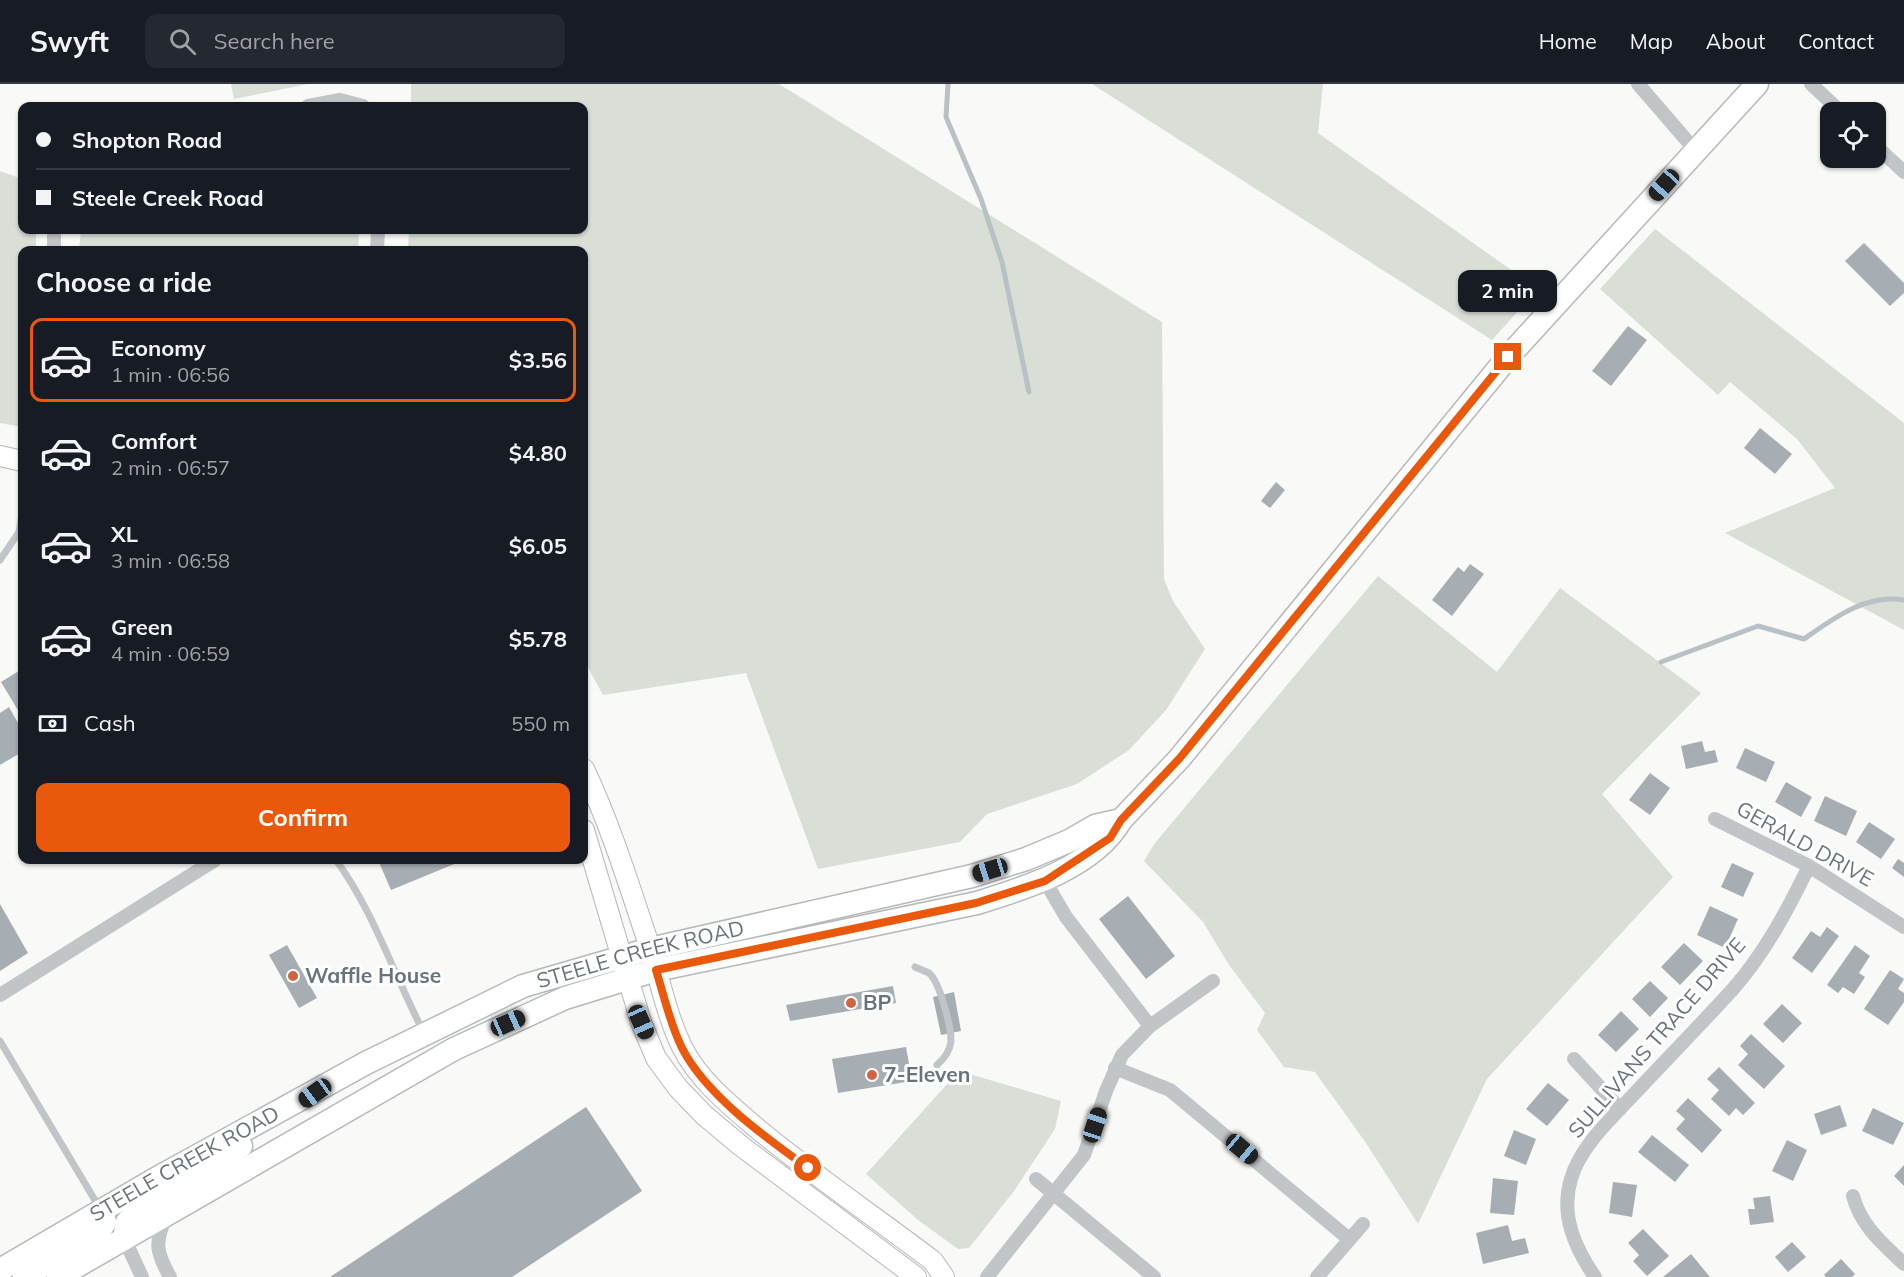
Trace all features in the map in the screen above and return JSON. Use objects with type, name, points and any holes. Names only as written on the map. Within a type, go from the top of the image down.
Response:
[{"type":"main road","name":"STEELE CREEK ROAD","points":[[0,1270],[162,1176],[425,1032],[523,986],[623,956],[653,959],[976,903],[1045,881],[1110,838],[1121,820],[1179,759],[1508,357],[1757,84]]},
{"type":"main road","name":"STEELE CREEK ROAD","points":[[58,1277],[454,1049],[565,998],[627,978],[653,959],[1026,860],[1069,841],[1095,826],[1121,820]]},
{"type":"main road","points":[[124,1239],[127,1222],[138,1211],[198,1176],[315,1093]]},
{"type":"main road","points":[[24,1277],[99,1232],[105,1222],[102,1212]]},
{"type":"street","points":[[1638,84],[1695,150]]},
{"type":"street","points":[[1811,84],[1830,102]]},
{"type":"street","points":[[329,102],[340,100],[348,102]]},
{"type":"street","points":[[1886,155],[1904,172]]},
{"type":"street","points":[[0,456],[18,460]]},
{"type":"street","points":[[588,778],[598,801],[683,1049],[706,1081],[727,1104],[790,1155],[933,1262],[944,1277]]},
{"type":"street","name":"GERALD DRIVE","points":[[1715,819],[1809,866],[1904,927]]},
{"type":"street","points":[[588,843],[623,956],[627,978],[641,1022],[656,1058],[691,1101],[741,1146],[916,1277]]},
{"type":"street","points":[[0,995],[209,864]]},
{"type":"street","name":"SULLIVANS TRACE DRIVE","points":[[1595,1277],[1572,1237],[1567,1196],[1571,1177],[1580,1158],[1620,1109],[1734,988],[1764,948],[1809,866]]},
{"type":"street","points":[[1045,881],[1066,917],[1150,1026]]},
{"type":"street","points":[[987,1277],[1084,1155],[1115,1068],[1122,1055],[1150,1026],[1213,981]]},
{"type":"street","points":[[1574,1059],[1620,1109]]},
{"type":"street","points":[[1115,1068],[1170,1090],[1349,1239]]},
{"type":"street","points":[[1036,1179],[1154,1277]]},
{"type":"street","points":[[1853,1196],[1866,1227],[1904,1264]]},
{"type":"street","points":[[168,1213],[158,1234],[158,1256],[170,1277]]},
{"type":"street","points":[[1317,1277],[1363,1224]]},
{"type":"street","points":[[124,1239],[142,1277]]},
{"type":"lane","points":[[0,560],[18,533]]},
{"type":"lane","points":[[338,864],[377,928],[402,990],[425,1032]]},
{"type":"lane","points":[[915,967],[930,974],[941,995],[950,1033],[951,1043],[946,1057],[937,1065]]},
{"type":"lane","points":[[0,1041],[102,1212]]},
{"type":"shaded area","points":[[231,84],[308,84],[234,99]]},
{"type":"shaded area","points":[[411,84],[779,84],[1162,322],[1164,579],[1173,601],[1205,649],[1166,710],[1129,750],[1077,784],[987,814],[960,842],[818,869],[746,673],[603,695],[588,667],[588,246],[408,246],[409,234],[588,234],[588,102],[411,102]]},
{"type":"shaded area","points":[[1092,84],[1323,84],[1318,133],[1538,289],[1492,340]]},
{"type":"shaded area","points":[[0,171],[18,178],[18,234],[36,234],[36,246],[18,246],[18,426],[0,423]]},
{"type":"shaded area","points":[[1655,229],[1904,423],[1904,630],[1725,533],[1835,488],[1797,439],[1730,382],[1718,395],[1600,289]]},
{"type":"shaded area","points":[[81,234],[359,234],[358,246],[79,246]]},
{"type":"shaded area","points":[[1378,576],[1497,672],[1560,588],[1701,693],[1602,794],[1673,877],[1487,1079],[1418,1224],[1366,1143],[1315,1072],[1284,1067],[1257,1030],[1265,1013],[1229,965],[1203,922],[1144,861],[1155,843]]},
{"type":"shaded area","points":[[959,1071],[1061,1101],[1055,1129],[1014,1191],[969,1248],[958,1249],[918,1220],[866,1174]]},
{"type":"building","points":[[1864,243],[1904,283],[1904,293],[1890,306],[1845,261]]},
{"type":"building","points":[[1628,326],[1647,340],[1611,386],[1592,371]]},
{"type":"building","points":[[1760,428],[1792,454],[1775,474],[1744,448]]},
{"type":"building","points":[[1276,482],[1285,490],[1270,508],[1261,501]]},
{"type":"building","points":[[1470,564],[1484,574],[1452,616],[1432,600],[1458,567],[1464,572]]},
{"type":"building","points":[[18,671],[18,710],[1,682]]},
{"type":"building","points":[[9,707],[18,723],[18,754],[0,765],[0,713]]},
{"type":"building","points":[[1702,741],[1705,752],[1715,750],[1718,762],[1686,769],[1681,746]]},
{"type":"building","points":[[1745,748],[1775,762],[1766,782],[1736,768]]},
{"type":"building","points":[[1650,773],[1670,788],[1650,815],[1629,800]]},
{"type":"building","points":[[1786,782],[1812,797],[1801,817],[1775,802]]},
{"type":"building","points":[[1825,796],[1857,811],[1846,836],[1814,821]]},
{"type":"building","points":[[1869,822],[1895,839],[1881,859],[1856,842]]},
{"type":"building","points":[[1898,859],[1904,863],[1904,877],[1892,868]]},
{"type":"building","points":[[1732,863],[1754,873],[1743,897],[1721,887]]},
{"type":"building","points":[[380,864],[454,864],[391,890]]},
{"type":"building","points":[[1128,896],[1175,956],[1146,979],[1099,919]]},
{"type":"building","points":[[0,904],[28,953],[0,971]]},
{"type":"building","points":[[1710,906],[1738,919],[1725,948],[1697,935]]},
{"type":"building","points":[[1827,927],[1839,936],[1812,973],[1792,958],[1811,931],[1820,937]]},
{"type":"building","points":[[1684,943],[1703,961],[1680,985],[1661,967]]},
{"type":"building","name":"Waffle House","points":[[287,945],[317,998],[299,1008],[269,955]]},
{"type":"building","points":[[1855,945],[1870,956],[1859,973],[1865,977],[1854,994],[1843,987],[1838,993],[1827,985]]},
{"type":"building","points":[[1890,970],[1904,979],[1898,989],[1904,993],[1904,1002],[1888,1025],[1864,1009]]},
{"type":"building","points":[[1650,981],[1668,998],[1650,1017],[1632,999]]},
{"type":"building","points":[[893,986],[896,1003],[790,1021],[786,1005]]},
{"type":"building","points":[[954,992],[961,1031],[941,1035],[933,997]]},
{"type":"building","points":[[1782,1004],[1802,1023],[1783,1043],[1763,1024]]},
{"type":"building","points":[[1621,1011],[1639,1029],[1616,1052],[1598,1035]]},
{"type":"building","points":[[1751,1034],[1785,1066],[1764,1089],[1738,1065],[1748,1054],[1740,1046]]},
{"type":"building","points":[[906,1047],[912,1081],[838,1093],[832,1059]]},
{"type":"building","points":[[1719,1067],[1755,1103],[1743,1115],[1736,1108],[1729,1116],[1711,1099],[1719,1090],[1707,1079]]},
{"type":"building","points":[[1548,1083],[1569,1100],[1547,1126],[1526,1109]]},
{"type":"building","points":[[1688,1098],[1722,1130],[1702,1153],[1676,1129],[1685,1119],[1676,1111]]},
{"type":"building","points":[[1840,1105],[1847,1126],[1821,1135],[1814,1114]]},
{"type":"building","points":[[586,1107],[642,1191],[512,1277],[330,1277]]},
{"type":"building","points":[[1873,1108],[1904,1123],[1893,1145],[1862,1131]]},
{"type":"building","points":[[1514,1130],[1536,1139],[1526,1165],[1504,1156]]},
{"type":"building","points":[[1652,1135],[1689,1165],[1675,1182],[1638,1152]]},
{"type":"building","points":[[1787,1140],[1807,1150],[1793,1181],[1772,1171]]},
{"type":"building","points":[[1904,1165],[1904,1186],[1894,1176]]},
{"type":"building","points":[[1493,1178],[1518,1181],[1514,1215],[1490,1213]]},
{"type":"building","points":[[1613,1182],[1637,1185],[1632,1217],[1609,1213]]},
{"type":"building","points":[[1770,1196],[1774,1222],[1750,1225],[1748,1209],[1755,1209],[1753,1198]]},
{"type":"building","points":[[1508,1225],[1512,1241],[1525,1238],[1529,1253],[1483,1264],[1476,1233]]},
{"type":"building","points":[[1643,1229],[1669,1256],[1647,1276],[1633,1261],[1639,1255],[1628,1243]]},
{"type":"building","points":[[1792,1242],[1806,1257],[1788,1272],[1775,1257]]},
{"type":"building","points":[[1691,1254],[1710,1277],[1663,1277]]},
{"type":"building","points":[[1841,1259],[1855,1274],[1852,1277],[1826,1277],[1824,1275]]},
{"type":"waterway","points":[[948,84],[946,117],[981,199],[1002,262],[1029,392]]},
{"type":"waterway","points":[[1661,662],[1758,626],[1804,639],[1839,616],[1863,604],[1890,599],[1904,600]]},
{"type":"place","name":"Waffle House","points":[[293,976]]},
{"type":"place","name":"BP","points":[[851,1003]]},
{"type":"place","name":"7-Eleven","points":[[872,1075]]},
{"type":"route","points":[[808,1168],[727,1104],[706,1081],[683,1049],[656,970],[976,903],[1045,881],[1099,846],[1110,838],[1121,820],[1179,759],[1394,493],[1508,357]]}]
